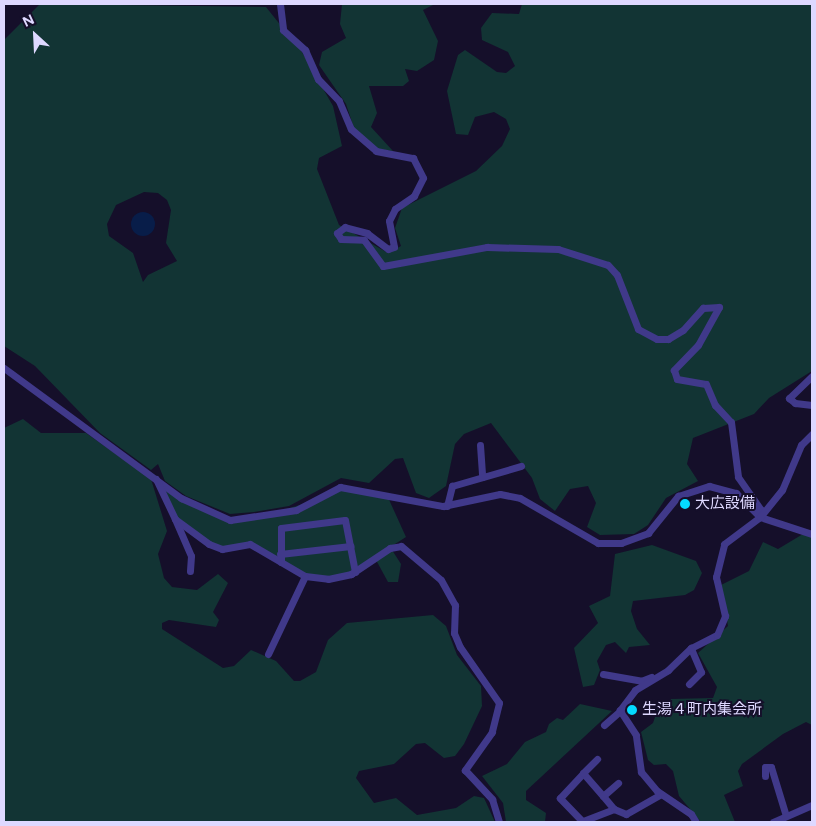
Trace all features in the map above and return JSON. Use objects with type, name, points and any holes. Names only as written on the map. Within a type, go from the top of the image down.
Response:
[{"type":"street","points":[[280,4],[283,30],[305,50],[318,79],[339,101],[351,129],[376,152],[413,158],[423,178],[414,196],[395,210],[389,221],[394,247],[388,249],[366,233],[345,228],[337,233],[341,239],[364,240],[383,266],[487,246],[558,249],[608,265],[617,276],[638,329],[658,339],[675,335],[703,308],[719,307],[698,345],[674,370],[677,379],[706,384],[715,405],[731,422],[738,477],[761,510],[760,517]]},
{"type":"street","points":[[4,368],[202,511],[230,520],[296,510],[325,492],[346,487],[447,506],[492,494],[511,496],[587,538],[609,543],[641,538],[678,496],[700,487],[727,488],[760,517],[812,534]]},
{"type":"street","points":[[812,376],[789,398],[795,403],[812,404]]},
{"type":"street","points":[[604,725],[620,711],[636,690],[672,667],[691,648],[711,642],[725,616],[716,577],[724,544],[760,517],[788,481],[802,446],[812,434]]},
{"type":"street","points":[[480,445],[482,477]]},
{"type":"street","points":[[447,506],[452,486],[521,466]]},
{"type":"street","points":[[156,478],[191,556],[190,571]]},
{"type":"street","points":[[175,519],[209,544],[222,549],[250,544],[281,558],[306,576],[328,579],[355,572],[390,548],[401,546],[448,588],[455,605],[456,640],[499,703],[492,732],[465,770],[492,799],[499,822]]},
{"type":"street","points":[[281,558],[281,528],[346,521],[355,572]]},
{"type":"street","points":[[281,558],[351,546]]},
{"type":"street","points":[[268,654],[306,576]]},
{"type":"street","points":[[689,684],[703,674],[691,648]]},
{"type":"street","points":[[603,674],[641,681],[672,667]]},
{"type":"street","points":[[620,711],[636,735],[641,772],[661,794],[691,814],[696,822]]},
{"type":"street","points":[[596,759],[560,798],[582,821],[614,809]]},
{"type":"street","points":[[765,776],[765,767],[771,767],[786,816]]},
{"type":"street","points":[[583,773],[614,809],[626,814],[661,794]]},
{"type":"street","points":[[604,796],[618,783]]},
{"type":"street","points":[[773,822],[812,805]]},
{"type":"green space","points":[[40,4],[266,7],[302,52],[333,106],[342,146],[319,158],[317,169],[339,225],[388,253],[401,246],[395,228],[402,208],[476,171],[502,146],[510,129],[506,119],[494,112],[475,117],[468,135],[456,134],[447,91],[458,55],[465,50],[497,72],[506,73],[515,66],[508,52],[482,40],[481,28],[492,13],[519,14],[522,4],[812,4],[812,371],[769,398],[754,414],[693,438],[687,464],[698,481],[666,498],[648,525],[634,534],[600,535],[587,527],[596,503],[588,486],[570,489],[555,511],[540,499],[532,478],[491,423],[464,434],[455,444],[446,486],[429,498],[416,493],[403,458],[395,459],[369,483],[341,478],[289,506],[230,514],[186,496],[165,481],[158,464],[151,470],[100,433],[35,366],[4,346],[4,40]],"holes":[[[144,192],[158,193],[167,200],[171,210],[166,243],[177,261],[148,275],[143,282],[133,253],[109,236],[107,224],[116,205]]]},
{"type":"green space","points":[[342,4],[435,4],[423,10],[438,41],[434,60],[417,71],[405,69],[409,81],[403,86],[369,86],[377,113],[371,127],[393,151],[377,149],[354,128],[346,104],[319,65],[322,52],[346,38],[340,24]]},
{"type":"green space","points":[[23,419],[41,433],[86,433],[151,479],[167,531],[158,554],[164,578],[172,587],[197,590],[218,574],[228,583],[213,612],[219,620],[216,627],[169,620],[162,623],[162,629],[223,668],[234,666],[251,650],[276,661],[294,681],[300,681],[316,672],[328,640],[347,623],[433,615],[446,626],[457,655],[481,686],[482,706],[464,744],[455,756],[444,758],[425,743],[416,744],[394,764],[359,771],[356,778],[374,803],[396,798],[417,815],[456,808],[474,796],[484,798],[495,822],[4,822],[4,428]]},
{"type":"green space","points":[[157,482],[218,517],[246,521],[313,501],[332,490],[386,493],[406,537],[348,574],[322,577],[303,573],[250,542],[224,548],[208,541],[174,516]]},
{"type":"green space","points":[[803,534],[812,536],[812,725],[806,722],[783,734],[742,764],[738,771],[743,786],[724,795],[735,822],[701,822],[679,796],[673,771],[666,764],[654,765],[648,760],[641,732],[653,723],[658,708],[667,708],[671,699],[713,698],[717,687],[698,653],[728,626],[721,585],[749,571],[763,542],[778,549]]},
{"type":"green space","points":[[652,545],[696,561],[702,573],[694,590],[685,595],[633,601],[631,611],[637,629],[650,645],[629,647],[626,653],[615,642],[606,645],[597,661],[600,670],[594,685],[583,687],[574,648],[598,623],[589,606],[610,596],[615,554]]},
{"type":"green space","points":[[392,550],[401,564],[398,582],[388,582],[376,560]]},
{"type":"green space","points":[[580,704],[612,711],[526,791],[526,800],[546,813],[545,822],[506,822],[503,803],[482,776],[507,764],[525,742],[546,732],[549,724],[557,718],[563,720]]},
{"type":"water","points":[[143,212],[152,215],[155,224],[152,233],[143,236],[134,233],[131,224],[134,215]]},
{"type":"place","name":"大広設備","points":[[685,504]]},
{"type":"place","name":"生湯４町内集会所","points":[[632,710]]}]
